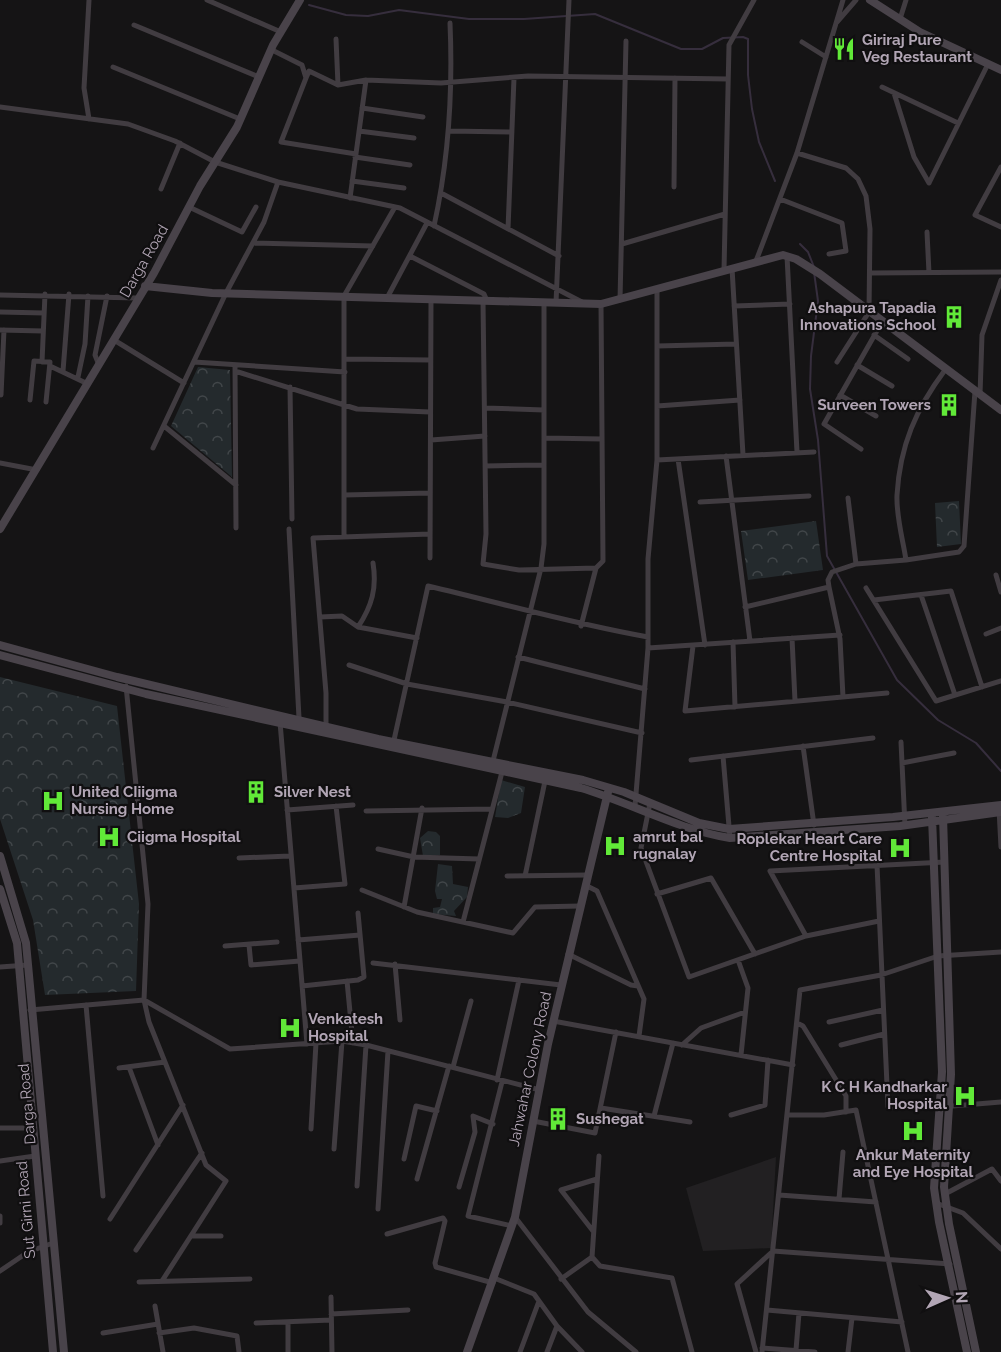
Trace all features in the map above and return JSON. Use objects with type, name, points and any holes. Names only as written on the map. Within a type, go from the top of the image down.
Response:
[{"type":"street","points":[[89,0],[84,88],[89,118]]},
{"type":"street","points":[[207,0],[281,32]]},
{"type":"street","name":"Darga Road","points":[[0,529],[114,340],[240,119],[281,32],[300,0]]},
{"type":"street","points":[[556,303],[568,76],[569,0]]},
{"type":"street","points":[[724,270],[729,45],[754,0]]},
{"type":"street","points":[[756,261],[797,153],[843,0]]},
{"type":"street","points":[[837,21],[856,0]]},
{"type":"street","points":[[870,0],[900,19],[1001,70]]},
{"type":"street","points":[[900,19],[906,0]]},
{"type":"street","points":[[434,226],[441,193],[453,82],[450,23]]},
{"type":"street","points":[[134,25],[259,77]]},
{"type":"street","points":[[336,39],[338,85]]},
{"type":"street","points":[[621,300],[626,41]]},
{"type":"street","points":[[802,42],[826,57]]},
{"type":"street","points":[[272,50],[302,66],[306,78]]},
{"type":"street","points":[[894,93],[914,157],[929,183],[988,64]]},
{"type":"street","points":[[113,67],[240,119]]},
{"type":"street","points":[[410,165],[281,142],[309,71],[338,85],[366,80],[453,82],[568,76],[728,79]]},
{"type":"street","points":[[508,228],[514,78]]},
{"type":"street","points":[[674,187],[675,78]]},
{"type":"street","points":[[350,198],[366,80]]},
{"type":"street","points":[[882,87],[958,123]]},
{"type":"street","points":[[0,107],[128,124],[180,144],[215,162],[278,182],[395,207],[585,304]]},
{"type":"street","points":[[362,108],[423,117]]},
{"type":"street","points":[[359,131],[414,138]]},
{"type":"street","points":[[449,131],[512,132]]},
{"type":"street","points":[[161,189],[180,144]]},
{"type":"street","points":[[797,153],[846,168],[858,179],[866,196],[871,273],[869,312],[837,362]]},
{"type":"street","points":[[1001,167],[975,215],[1001,227]]},
{"type":"street","points":[[352,181],[404,188]]},
{"type":"street","points":[[153,448],[226,293],[274,199],[278,182]]},
{"type":"street","points":[[441,193],[559,256]]},
{"type":"street","points":[[780,199],[842,223],[846,251],[829,254]]},
{"type":"street","points":[[189,207],[242,232],[256,207]]},
{"type":"street","points":[[344,536],[344,296],[395,207]]},
{"type":"street","points":[[622,244],[725,214]]},
{"type":"street","points":[[387,298],[428,223]]},
{"type":"street","points":[[927,232],[929,273]]},
{"type":"street","points":[[253,243],[373,246]]},
{"type":"street","points":[[410,256],[484,294],[486,534],[483,564],[519,570],[596,568]]},
{"type":"street","points":[[787,256],[797,452]]},
{"type":"street","points":[[145,286],[226,293],[602,304],[657,291],[769,257],[787,256],[820,274],[1001,410]]},
{"type":"street","points":[[732,268],[743,455]]},
{"type":"street","points":[[871,273],[1001,272]]},
{"type":"street","points":[[843,697],[840,635],[828,580],[835,571],[856,564],[949,555],[959,552],[964,546],[982,335],[1001,280]]},
{"type":"street","points":[[635,806],[648,648],[648,560],[657,460],[657,291]]},
{"type":"street","points":[[42,362],[45,294]]},
{"type":"street","points":[[0,295],[69,294],[138,298]]},
{"type":"street","points":[[63,371],[69,294]]},
{"type":"street","points":[[78,377],[85,344],[87,296]]},
{"type":"street","points":[[99,365],[95,355],[107,296]]},
{"type":"street","points":[[430,558],[431,299]]},
{"type":"street","points":[[493,761],[541,568],[544,465],[544,303]]},
{"type":"street","points":[[581,626],[596,568],[603,561],[602,304]]},
{"type":"street","points":[[734,306],[790,304]]},
{"type":"street","points":[[0,312],[44,313]]},
{"type":"street","points":[[861,449],[824,424],[882,322]]},
{"type":"street","points":[[1,395],[2,330],[44,332]]},
{"type":"street","points":[[874,335],[908,359]]},
{"type":"street","points":[[114,340],[184,383]]},
{"type":"street","points":[[657,346],[736,344]]},
{"type":"street","points":[[345,359],[430,360]]},
{"type":"street","points":[[30,400],[34,361],[50,362],[46,402]]},
{"type":"street","points":[[194,362],[235,368],[345,372]]},
{"type":"street","points":[[50,366],[78,377],[88,384]]},
{"type":"street","points":[[857,366],[892,386]]},
{"type":"street","points":[[235,368],[357,409],[430,412]]},
{"type":"street","points":[[235,368],[236,528]]},
{"type":"street","points":[[906,560],[897,497],[905,444],[921,402],[945,370]]},
{"type":"street","points":[[290,387],[292,519]]},
{"type":"street","points":[[840,395],[876,416]]},
{"type":"street","points":[[657,406],[740,400]]},
{"type":"street","points":[[485,408],[544,410]]},
{"type":"street","points":[[164,426],[236,485]]},
{"type":"street","points":[[431,440],[485,436]]},
{"type":"street","points":[[544,438],[602,439]]},
{"type":"street","points":[[657,460],[814,452]]},
{"type":"street","points":[[726,456],[750,641]]},
{"type":"street","points":[[678,459],[705,645]]},
{"type":"street","points":[[0,463],[37,470]]},
{"type":"street","points":[[485,465],[544,465]]},
{"type":"street","points":[[344,495],[430,493]]},
{"type":"street","points":[[700,502],[809,496]]},
{"type":"street","points":[[848,498],[856,564]]},
{"type":"street","points":[[289,529],[299,718]]},
{"type":"street","points":[[326,725],[326,693],[313,538],[430,534]]},
{"type":"street","points":[[358,627],[370,610],[374,597],[373,562]]},
{"type":"street","points":[[996,575],[1001,592]]},
{"type":"street","points":[[394,740],[428,586],[530,610],[581,626],[648,637]]},
{"type":"street","points":[[745,607],[829,587]]},
{"type":"street","points":[[866,588],[936,701],[1001,681]]},
{"type":"street","points":[[874,600],[951,591],[982,687]]},
{"type":"street","points":[[921,594],[955,695]]},
{"type":"street","points":[[320,617],[342,616],[358,627],[417,638]]},
{"type":"street","points":[[986,634],[1001,628]]},
{"type":"street","points":[[648,648],[840,635]]},
{"type":"street","points":[[792,638],[795,701]]},
{"type":"street","points":[[733,642],[735,706]]},
{"type":"street","points":[[0,645],[128,679],[493,761],[608,792],[635,806],[649,807],[699,823],[729,829],[1000,809]]},
{"type":"street","points":[[693,646],[685,711],[887,693]]},
{"type":"street","points":[[0,655],[125,689],[502,772],[636,797],[649,807],[706,835],[730,838],[905,826],[1000,809]]},
{"type":"street","points":[[518,657],[645,689]]},
{"type":"street","points":[[349,665],[407,684],[507,702],[642,733]]},
{"type":"street","points":[[128,679],[125,689],[147,904],[144,1000],[149,1022],[206,1165],[226,1181],[162,1281]]},
{"type":"street","points":[[279,714],[307,1044]]},
{"type":"street","points":[[691,760],[873,738]]},
{"type":"street","points":[[901,742],[905,826]]},
{"type":"street","points":[[803,746],[815,832]]},
{"type":"street","points":[[902,763],[954,753]]},
{"type":"street","points":[[723,756],[730,838]]},
{"type":"street","points":[[463,922],[502,772]]},
{"type":"street","points":[[525,876],[545,781]]},
{"type":"street","name":"Jahwahar Colony Road","points":[[467,1352],[512,1226],[553,1021],[608,792]]},
{"type":"street","points":[[287,810],[353,805]]},
{"type":"street","points":[[294,888],[345,884],[336,806]]},
{"type":"street","points":[[649,807],[641,848],[689,977],[806,936],[879,921]]},
{"type":"street","points":[[366,811],[422,808],[492,809]]},
{"type":"street","points":[[404,907],[422,808]]},
{"type":"street","points":[[1000,809],[1001,847]]},
{"type":"street","points":[[942,812],[949,955],[951,1074],[945,1194],[957,1265],[976,1352]]},
{"type":"street","points":[[932,813],[942,1072],[934,1188],[967,1352]]},
{"type":"street","points":[[378,849],[414,857],[479,859]]},
{"type":"street","name":"Darga Road","points":[[0,856],[19,914],[28,965],[64,1352]]},
{"type":"street","points":[[239,858],[290,856]]},
{"type":"street","points":[[806,936],[770,871],[945,862]]},
{"type":"street","points":[[877,866],[888,1107],[940,1107],[1001,1102]]},
{"type":"street","points":[[507,876],[587,875]]},
{"type":"street","points":[[657,894],[711,878],[755,954]]},
{"type":"street","points":[[585,885],[597,891],[645,999],[639,1036]]},
{"type":"street","name":"Sut Girni Road","points":[[0,889],[14,932],[19,965],[53,1352]]},
{"type":"street","points":[[362,890],[404,907],[513,933],[535,907],[580,906]]},
{"type":"street","points":[[302,986],[364,977],[358,913]]},
{"type":"street","points":[[298,940],[360,935]]},
{"type":"street","points":[[225,945],[277,942]]},
{"type":"street","points":[[249,945],[251,965],[300,961]]},
{"type":"street","points":[[815,1352],[762,1350],[800,990],[881,975],[938,956],[1001,952]]},
{"type":"street","points":[[568,954],[631,986],[638,986]]},
{"type":"street","points":[[738,960],[748,988],[741,1055]]},
{"type":"street","points":[[373,963],[561,985]]},
{"type":"street","points":[[395,964],[400,1020]]},
{"type":"street","points":[[0,967],[28,965]]},
{"type":"street","points":[[512,1226],[468,1216],[493,1124],[519,980]]},
{"type":"street","points":[[347,981],[352,1043]]},
{"type":"street","points":[[23,1011],[144,1000],[230,1049],[342,1041],[366,1045],[540,1090]]},
{"type":"street","points":[[417,1179],[471,1000]]},
{"type":"street","points":[[86,1005],[104,1196]]},
{"type":"street","points":[[829,1022],[883,1010]]},
{"type":"street","points":[[682,1045],[701,1028],[746,1012]]},
{"type":"street","points":[[553,1021],[793,1065]]},
{"type":"street","points":[[797,1023],[803,1026],[846,1096],[846,1112]]},
{"type":"street","points":[[533,1122],[595,1133],[616,1032]]},
{"type":"street","points":[[840,1045],[884,1035]]},
{"type":"street","points":[[334,1149],[342,1041]]},
{"type":"street","points":[[311,1129],[316,1043]]},
{"type":"street","points":[[654,1116],[673,1043]]},
{"type":"street","points":[[357,1186],[366,1045]]},
{"type":"street","points":[[378,1209],[388,1051]]},
{"type":"street","points":[[731,1115],[765,1105],[768,1060]]},
{"type":"street","points":[[119,1068],[165,1062]]},
{"type":"street","points":[[129,1067],[158,1145]]},
{"type":"street","points":[[110,1219],[183,1105]]},
{"type":"street","points":[[404,1159],[416,1106],[437,1112]]},
{"type":"street","points":[[601,1107],[690,1122]]},
{"type":"street","points":[[788,1115],[856,1110],[908,1352]]},
{"type":"street","points":[[459,1187],[475,1131],[473,1116],[493,1124]]},
{"type":"street","points":[[0,1128],[33,1128]]},
{"type":"street","points":[[839,1199],[843,1152]]},
{"type":"street","points":[[136,1250],[202,1153]]},
{"type":"street","points":[[0,1161],[35,1156]]},
{"type":"street","points":[[599,1156],[592,1257],[600,1266],[672,1278],[692,1352]]},
{"type":"street","points":[[945,1194],[992,1169],[1001,1181]]},
{"type":"street","points":[[593,1231],[561,1190],[597,1179]]},
{"type":"street","points":[[779,1195],[876,1202]]},
{"type":"street","points":[[936,1203],[963,1213],[1001,1249]]},
{"type":"street","points":[[0,1216],[0,1223]]},
{"type":"street","points":[[514,1217],[588,1312],[636,1352]]},
{"type":"street","points":[[387,1234],[443,1218],[445,1221],[436,1267],[494,1281],[534,1294],[557,1326],[582,1352]]},
{"type":"street","points":[[191,1236],[221,1236]]},
{"type":"street","points":[[0,1271],[28,1252],[53,1243]]},
{"type":"street","points":[[756,1352],[737,1284],[773,1251],[957,1265]]},
{"type":"street","points":[[561,1279],[592,1257]]},
{"type":"street","points":[[139,1282],[250,1279]]},
{"type":"street","points":[[330,1297],[332,1352]]},
{"type":"street","points":[[520,1352],[539,1301]]},
{"type":"street","points":[[155,1306],[163,1352]]},
{"type":"street","points":[[256,1323],[408,1310]]},
{"type":"street","points":[[767,1310],[902,1322]]},
{"type":"street","points":[[796,1350],[799,1313]]},
{"type":"street","points":[[848,1352],[852,1318]]},
{"type":"street","points":[[288,1322],[288,1352]]},
{"type":"street","points":[[103,1334],[158,1324]]},
{"type":"street","points":[[547,1352],[557,1326]]},
{"type":"street","points":[[159,1333],[194,1328],[237,1336],[239,1352]]},
{"type":"shaded area","points":[[776,1157],[771,1248],[703,1251],[686,1188]]},
{"type":"green space","points":[[198,367],[230,370],[232,477],[171,426]]},
{"type":"green space","points":[[959,501],[961,544],[937,547],[935,503]]},
{"type":"green space","points":[[816,521],[823,570],[748,580],[741,531]]},
{"type":"green space","points":[[0,677],[117,706],[139,904],[136,991],[45,995],[33,920],[0,819]]},
{"type":"green space","points":[[501,780],[525,787],[521,813],[508,818],[495,817]]},
{"type":"green space","points":[[428,831],[436,832],[440,836],[440,855],[423,856],[420,838]]},
{"type":"green space","points":[[438,864],[452,866],[453,884],[468,887],[467,897],[454,911],[456,916],[433,914],[433,908],[440,907],[442,899],[437,899],[435,891]]},
{"type":"waterway","points":[[309,5],[346,15],[368,16],[399,10],[469,19],[524,19],[595,14],[681,49],[702,49],[723,38],[743,37],[748,39],[748,75],[759,142],[775,181]]},
{"type":"waterway","points":[[800,244],[808,252],[814,267]]},
{"type":"waterway","points":[[814,272],[818,301],[811,356],[810,389],[818,440],[827,556],[897,680],[938,720],[976,743],[1001,771]]},
{"type":"place","name":"Giriraj Pure Veg Restaurant","points":[[844,49]]},
{"type":"place","name":"Ashapura Tapadia Innovations School","points":[[954,317]]},
{"type":"place","name":"Surveen Towers","points":[[949,405]]},
{"type":"place","name":"Silver Nest","points":[[256,792]]},
{"type":"place","name":"United CIiigma Nursing Home","points":[[53,801]]},
{"type":"place","name":"Ciigma Hospital","points":[[109,837]]},
{"type":"place","name":"amrut bal rugnalay","points":[[615,846]]},
{"type":"place","name":"Roplekar Heart Care Centre Hospital","points":[[900,848]]},
{"type":"place","name":"Venkatesh Hospital","points":[[290,1028]]},
{"type":"place","name":"K C H Kandharkar Hospital","points":[[965,1096]]},
{"type":"place","name":"Sushegat","points":[[558,1119]]},
{"type":"place","name":"Ankur Maternity and Eye Hospital","points":[[913,1131]]}]
